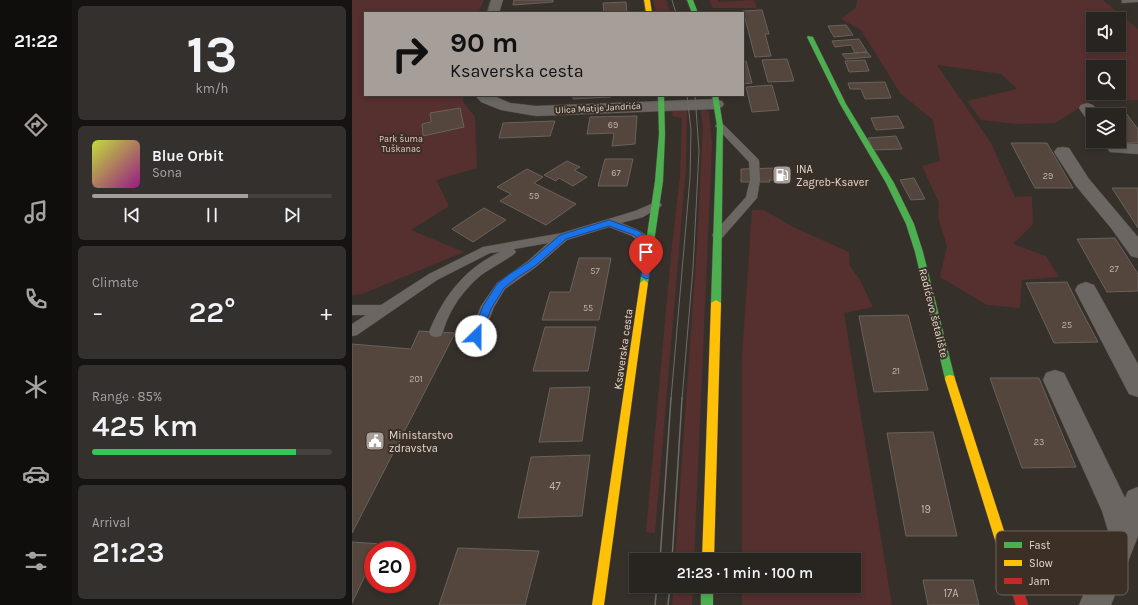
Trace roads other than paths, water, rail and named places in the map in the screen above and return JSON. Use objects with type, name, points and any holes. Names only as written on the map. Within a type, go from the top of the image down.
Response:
[{"type":"main road","points":[[647,0],[649,12]]},
{"type":"main road","points":[[690,0],[695,12]]},
{"type":"main road","name":"Radićevo šetalište","points":[[810,37],[843,104],[901,203],[910,224],[919,252],[950,380],[998,531]]},
{"type":"main road","name":"Ksaverska cesta","points":[[599,603],[656,205],[661,155],[661,100]]},
{"type":"main road","points":[[708,553],[720,126],[715,100]]},
{"type":"main road","points":[[707,593],[707,605]]},
{"type":"main road","name":"Radićevo šetalište","points":[[1019,595],[1022,605]]},
{"type":"street","points":[[493,12],[497,0]]},
{"type":"street","name":"Ulica Matije Jandrića","points":[[484,96],[487,99],[507,107],[536,111],[661,100],[715,100]]},
{"type":"street","points":[[1116,148],[1138,149]]},
{"type":"street","points":[[1062,152],[1082,182],[1118,224],[1138,251]]},
{"type":"street","points":[[1086,290],[1138,387]]},
{"type":"street","points":[[1055,380],[1116,511],[1123,531]]},
{"type":"street","points":[[1125,531],[1138,500]]},
{"type":"street","points":[[1095,605],[1099,595]]},
{"type":"lane","points":[[1125,0],[1138,0]]},
{"type":"lane","points":[[718,235],[751,198],[755,180],[754,161],[720,126]]},
{"type":"lane","points":[[352,331],[433,277],[487,250],[563,237],[639,214],[656,205]]},
{"type":"lane","points":[[609,223],[636,233],[650,246]]},
{"type":"lane","points":[[476,336],[488,306],[500,286],[532,264],[563,237]]},
{"type":"lane","points":[[436,332],[438,325],[457,292],[477,271],[495,258],[534,242]]},
{"type":"lane","points":[[352,310],[383,310]]},
{"type":"tram line","points":[[672,0],[676,12]]},
{"type":"tram line","points":[[671,399],[690,178],[691,130],[687,96]]},
{"type":"tram line","points":[[682,399],[693,268],[699,151],[695,96]]},
{"type":"tram line","points":[[660,553],[671,398]]},
{"type":"tram line","points":[[672,553],[682,398]]},
{"type":"tram line","points":[[655,605],[656,593]]},
{"type":"tram line","points":[[668,605],[669,593]]},
{"type":"place","name":"INA Zagreb-Ksaver","points":[[782,175]]},
{"type":"place","name":"Ministarstvo zdravstva","points":[[375,441]]},
{"type":"park label","name":"Park šuma Tuškanac","points":[[401,144]]}]
